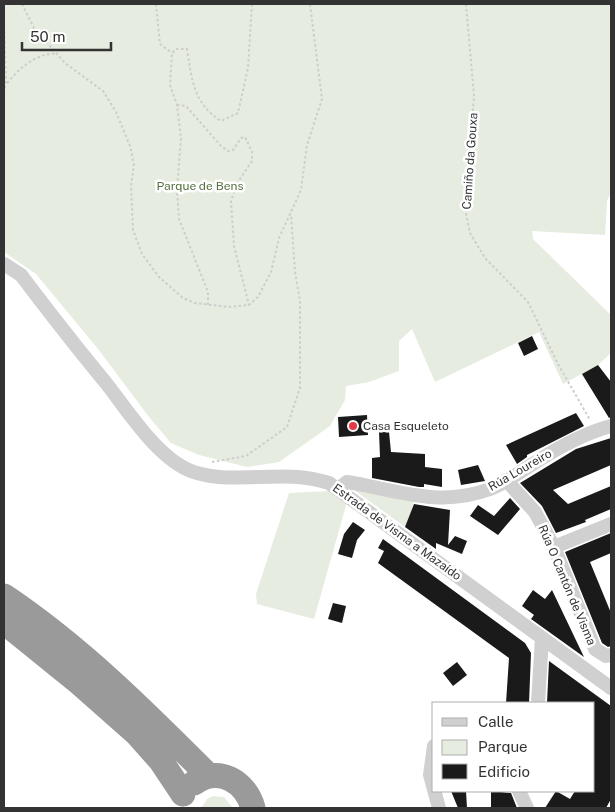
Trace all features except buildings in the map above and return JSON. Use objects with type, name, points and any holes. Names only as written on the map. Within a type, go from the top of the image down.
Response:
[{"type":"highway","points":[[4,596],[73,645],[143,710],[209,776]]},
{"type":"highway","points":[[4,622],[77,681],[137,734],[161,762],[181,801],[194,783],[209,776],[219,775],[237,782],[250,798],[253,808]]},
{"type":"street","name":"Estrada de Visma a Mazaído","points":[[4,264],[21,276],[150,438],[183,468],[202,474],[225,476],[290,476],[319,480],[338,489],[611,688]]},
{"type":"street","name":"Rúa Loureiro","points":[[338,489],[347,482],[400,494],[444,498],[490,489],[545,455],[597,430],[611,426]]},
{"type":"street","name":"Rúa O Cantón de Visma","points":[[506,480],[535,512],[554,547],[595,649],[581,667]]},
{"type":"street","points":[[554,547],[611,524]]},
{"type":"street","points":[[538,702],[542,638]]},
{"type":"street","points":[[595,649],[606,656],[611,655]]},
{"type":"street","points":[[432,760],[430,775],[432,782]]},
{"type":"street","points":[[435,792],[439,808]]},
{"type":"street","points":[[519,792],[527,808]]},
{"type":"path","points":[[22,4],[34,28],[65,63],[103,91],[126,138],[134,165],[131,186],[133,230],[142,254],[159,277],[183,298],[208,305],[229,307],[248,306],[258,297],[270,272],[279,238],[301,190],[307,145],[322,99],[310,4]]},
{"type":"path","points":[[156,4],[160,44],[172,53]]},
{"type":"path","points":[[208,305],[208,292],[179,219],[177,190],[181,138],[177,105],[170,84],[172,53],[176,49],[187,49],[197,96],[206,112],[221,121],[238,113],[248,68],[252,4]]},
{"type":"path","name":"Camiño da Gouxa","points":[[466,4],[474,96],[466,209],[470,233],[485,258],[528,302],[558,364],[597,430]]},
{"type":"path","points":[[4,21],[6,84],[4,90]]},
{"type":"path","points":[[6,84],[32,59],[44,54],[56,53]]},
{"type":"path","points":[[177,105],[186,106],[221,146],[228,151],[233,150],[241,138],[245,137],[252,152],[252,161],[238,182],[230,201],[234,246],[248,306]]},
{"type":"path","points":[[202,474],[206,463],[246,456],[287,427],[300,388],[300,301],[295,272],[290,213]]},
{"type":"green space","name":"Parque de Bens","points":[[4,4],[611,4],[611,192],[607,201],[605,235],[532,231],[533,239],[611,315],[611,353],[598,365],[563,384],[539,332],[435,382],[412,329],[399,341],[399,371],[369,382],[346,386],[345,400],[330,426],[279,462],[247,467],[199,455],[171,443],[98,349],[36,274],[4,252]]},
{"type":"green space","points":[[350,487],[414,499],[410,518],[405,527]]},
{"type":"green space","points":[[330,491],[347,502],[314,619],[257,604],[256,594],[289,493]]},
{"type":"green space","points":[[213,796],[224,797],[233,808],[201,808],[207,799]]},
{"type":"place","name":"Casa Esqueleto","points":[[353,426]]}]
